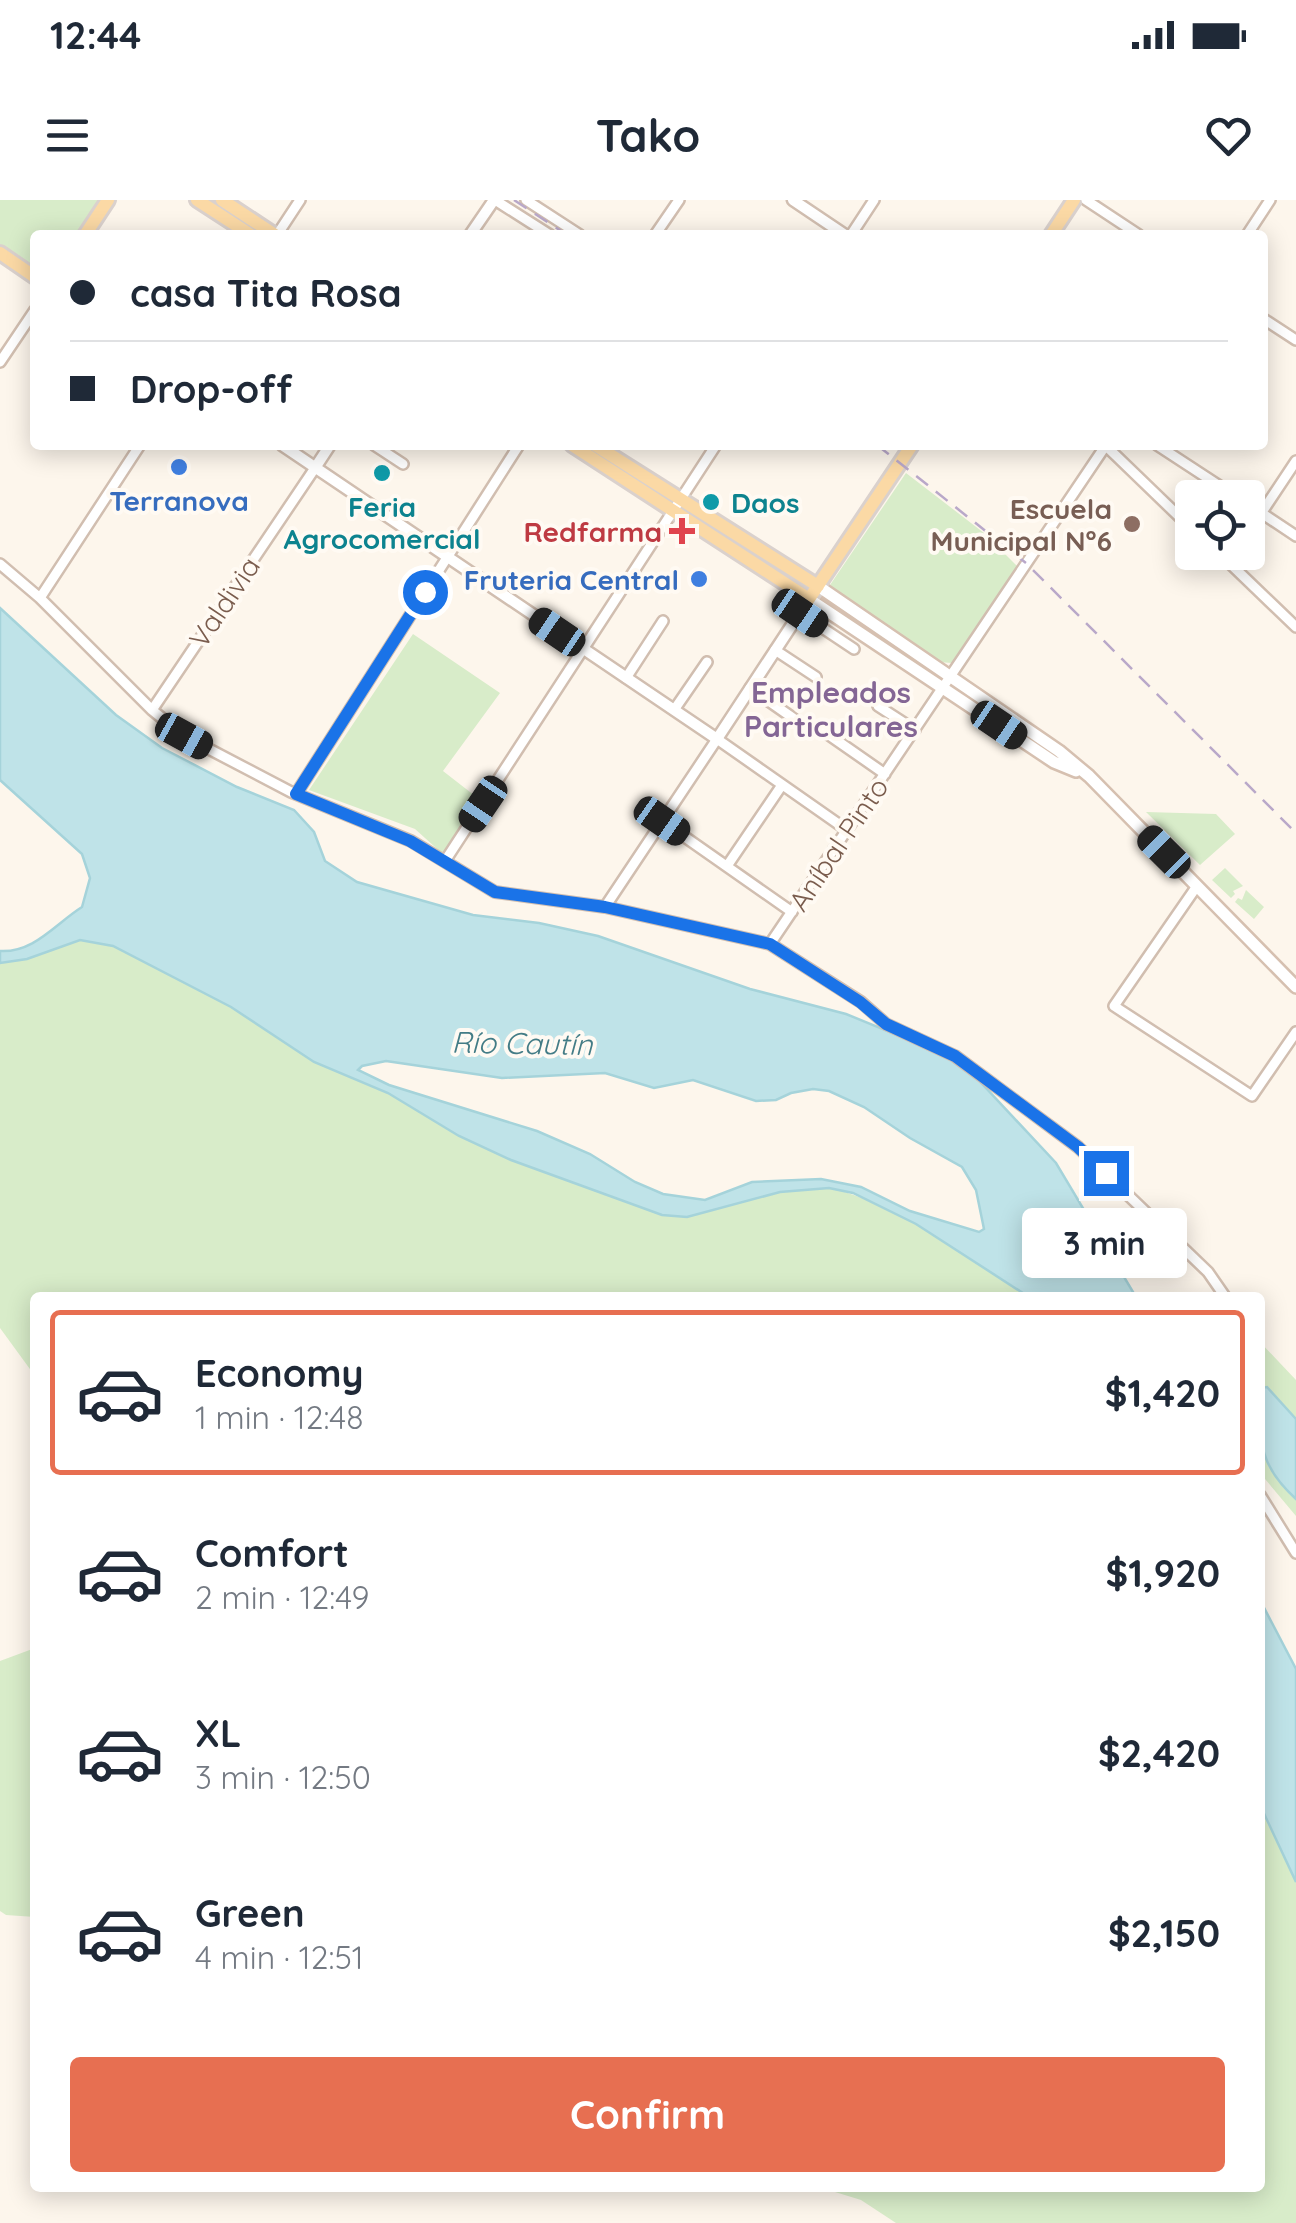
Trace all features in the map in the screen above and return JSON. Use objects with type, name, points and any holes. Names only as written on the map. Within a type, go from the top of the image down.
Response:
[{"type":"main road","points":[[87,230],[108,200]]},
{"type":"main road","points":[[197,200],[243,230]]},
{"type":"main road","points":[[222,200],[268,230]]},
{"type":"main road","points":[[1054,230],[1074,200]]},
{"type":"main road","points":[[0,254],[30,274]]},
{"type":"main road","points":[[581,450],[818,586],[947,682]]},
{"type":"main road","points":[[602,450],[809,600],[1059,751],[1089,776],[1296,987]]},
{"type":"main road","points":[[809,600],[909,450]]},
{"type":"street","points":[[279,230],[300,200]]},
{"type":"street","points":[[474,230],[495,200],[542,230]]},
{"type":"street","points":[[526,200],[572,230]]},
{"type":"street","points":[[658,230],[679,200]]},
{"type":"street","points":[[793,200],[840,230]]},
{"type":"street","points":[[852,230],[874,200]]},
{"type":"street","points":[[1086,200],[1131,230]]},
{"type":"street","points":[[1249,230],[1270,200]]},
{"type":"street","points":[[0,362],[30,317]]},
{"type":"street","points":[[1268,322],[1296,340]]},
{"type":"street","points":[[40,598],[137,450]]},
{"type":"street","points":[[289,450],[847,830]]},
{"type":"street","name":"Valdivia","points":[[152,710],[327,450]]},
{"type":"street","points":[[382,450],[403,464]]},
{"type":"street","points":[[296,794],[516,450]]},
{"type":"street","points":[[446,861],[713,450]]},
{"type":"street","name":"Aníbal Pinto","points":[[770,944],[1102,450]]},
{"type":"street","points":[[1110,450],[1175,512]]},
{"type":"street","points":[[1166,450],[1211,480]]},
{"type":"street","points":[[1265,507],[1296,461]]},
{"type":"street","points":[[1265,516],[1296,536]]},
{"type":"street","points":[[0,564],[184,736],[296,794],[410,841],[495,892],[605,907],[770,944],[860,1002],[886,1024],[955,1056],[1078,1147],[1208,1272],[1222,1292]]},
{"type":"street","points":[[1236,570],[1296,627]]},
{"type":"street","points":[[605,907],[809,600]]},
{"type":"street","points":[[800,613],[854,649]]},
{"type":"street","points":[[626,678],[663,622]]},
{"type":"street","points":[[775,650],[816,677]]},
{"type":"street","points":[[674,710],[707,662]]},
{"type":"street","points":[[750,688],[792,718]]},
{"type":"street","points":[[878,706],[915,730]]},
{"type":"street","points":[[819,728],[885,774]]},
{"type":"street","points":[[727,866],[782,784]]},
{"type":"street","points":[[662,821],[792,912]]},
{"type":"street","points":[[1197,886],[1114,1006],[1252,1096],[1296,1032]]},
{"type":"street","points":[[1265,1502],[1296,1553]]},
{"type":"green space","points":[[0,200],[102,200],[82,230],[30,230],[30,265],[0,244]]},
{"type":"green space","points":[[906,473],[984,533],[1019,568],[952,663],[938,662],[833,593],[830,585]]},
{"type":"green space","points":[[413,634],[500,693],[443,771],[479,799],[445,856],[415,829],[309,790]]},
{"type":"green space","points":[[1146,812],[1216,814],[1235,834],[1200,865]]},
{"type":"green space","points":[[1225,868],[1243,886],[1233,891],[1231,898],[1212,880]]},
{"type":"green space","points":[[1246,890],[1264,907],[1254,919],[1235,902],[1238,898],[1242,900]]},
{"type":"green space","points":[[80,940],[113,946],[247,1016],[314,1062],[388,1093],[459,1136],[511,1160],[662,1215],[681,1217],[784,1191],[818,1187],[839,1190],[928,1230],[1023,1292],[30,1292],[30,1369],[0,1328],[0,963],[27,959]]},
{"type":"green space","points":[[1265,1347],[1296,1380],[1296,1419],[1267,1387]]},
{"type":"green space","points":[[1265,1450],[1277,1479],[1296,1499],[1296,1516],[1265,1479]]},
{"type":"green space","points":[[30,1650],[30,1917],[0,1911],[0,1661]]},
{"type":"green space","points":[[1265,1816],[1296,1882],[1296,2223],[896,2223],[861,2200],[835,2192],[1265,2192]]},
{"type":"water","name":"Río Cautín","points":[[0,608],[116,715],[162,748],[237,787],[294,810],[314,832],[325,861],[357,882],[473,915],[539,923],[598,936],[750,989],[846,1014],[939,1052],[971,1072],[1056,1163],[1133,1292],[1021,1292],[916,1224],[853,1193],[829,1188],[780,1192],[687,1217],[662,1215],[511,1160],[459,1136],[388,1093],[314,1062],[231,1007],[113,946],[80,940],[27,959],[0,963],[0,951],[34,942],[82,907],[90,878],[82,854],[0,780]],"holes":[[[386,1061],[502,1078],[605,1073],[654,1088],[693,1080],[756,1101],[776,1100],[813,1089],[829,1091],[864,1107],[962,1167],[976,1190],[984,1229],[979,1232],[910,1211],[861,1187],[821,1179],[752,1182],[705,1200],[663,1194],[590,1154],[537,1131],[389,1085],[358,1070]]]},
{"type":"water","points":[[1265,1387],[1296,1419],[1296,1499],[1274,1474],[1265,1455]]},
{"type":"water","points":[[1265,1610],[1296,1669],[1296,1882],[1265,1816]]},
{"type":"railway","points":[[514,200],[559,230]]},
{"type":"railway","points":[[883,450],[1026,563],[1296,833]]},
{"type":"place","name":"Terranova","points":[[179,467]]},
{"type":"place","name":"Feria Agrocomercial","points":[[382,473]]},
{"type":"place","name":"Daos","points":[[711,502]]},
{"type":"place","name":"Escuela Municipal N°6","points":[[1132,524]]},
{"type":"place","name":"Redfarma","points":[[682,531]]},
{"type":"place","name":"Fruteria Central","points":[[699,579]]},
{"type":"district","name":"Empleados Particulares","points":[[831,709]]},
{"type":"route","points":[[425,592],[296,794],[410,841],[495,892],[605,907],[770,944],[860,1002],[886,1024],[955,1056],[1078,1147],[1106,1173]]}]
